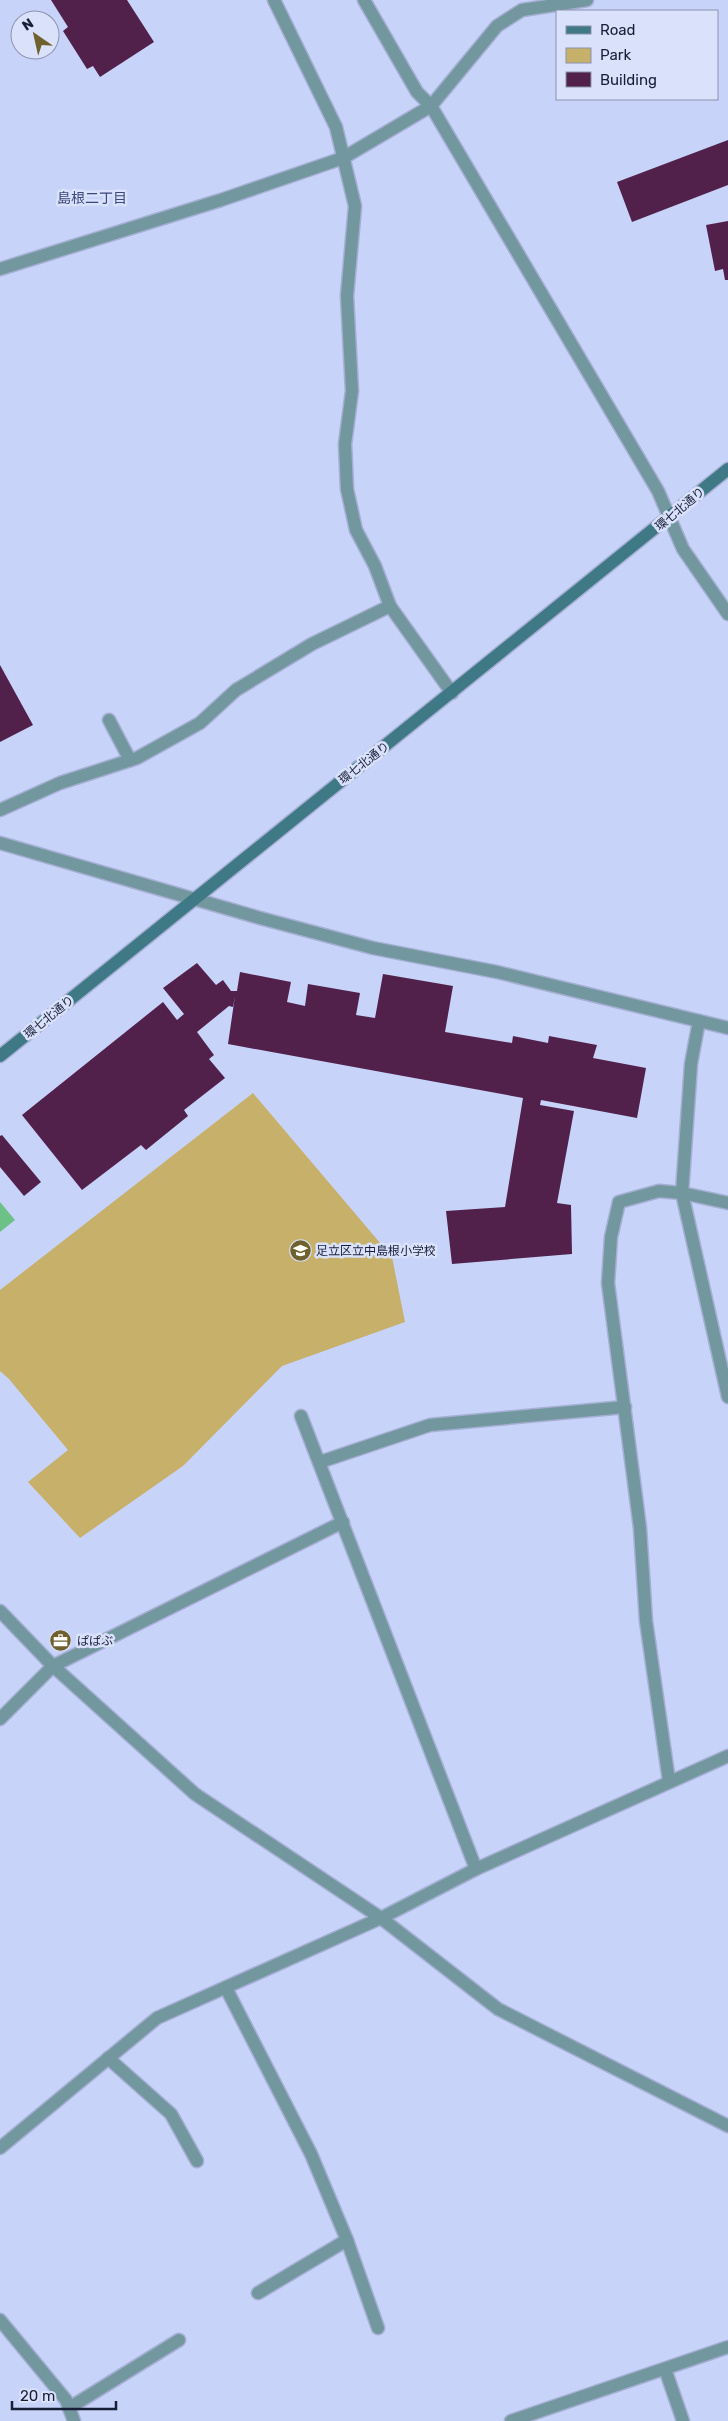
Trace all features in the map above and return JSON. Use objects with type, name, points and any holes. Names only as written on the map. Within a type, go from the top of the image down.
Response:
[{"type":"street","points":[[274,0],[336,127],[355,206],[347,296],[352,391],[345,444],[347,489],[356,530],[375,566],[390,606],[452,693]]},
{"type":"street","points":[[364,0],[417,92],[431,106],[658,491],[668,518],[683,549],[728,614]]},
{"type":"street","points":[[0,269],[221,200],[343,158],[431,106],[498,26],[522,10],[586,0]]},
{"type":"street","name":"環七北通り","points":[[0,1056],[194,898],[452,693],[728,468]]},
{"type":"street","points":[[0,810],[60,784],[130,760],[200,722],[236,690],[312,644],[390,606]]},
{"type":"street","points":[[109,720],[130,760]]},
{"type":"street","points":[[0,843],[373,948],[497,972],[728,1028]]},
{"type":"street","points":[[699,1021],[691,1064],[682,1192],[728,1397]]},
{"type":"street","points":[[668,1781],[646,1621],[640,1528],[608,1283],[612,1237],[619,1202],[659,1191],[682,1192],[728,1203]]},
{"type":"street","points":[[320,1462],[430,1425],[625,1408]]},
{"type":"street","points":[[301,1416],[344,1522],[476,1869]]},
{"type":"street","points":[[0,1719],[53,1666],[344,1522]]},
{"type":"street","points":[[0,1611],[53,1666],[195,1794],[381,1918],[498,2009],[728,2126]]},
{"type":"street","points":[[0,2148],[157,2018],[381,1918],[476,1869],[668,1781],[728,1756]]},
{"type":"street","points":[[226,1988],[311,2154],[347,2240],[378,2328]]},
{"type":"street","points":[[108,2058],[171,2114],[197,2161]]},
{"type":"street","points":[[258,2293],[347,2240]]},
{"type":"street","points":[[0,2320],[66,2400],[74,2421]]},
{"type":"street","points":[[69,2408],[179,2340]]},
{"type":"street","points":[[514,2420],[728,2347]]},
{"type":"street","points":[[665,2369],[683,2421]]},
{"type":"green space","points":[[253,1093],[392,1257],[405,1322],[282,1366],[183,1466],[80,1538],[28,1482],[68,1450],[9,1379],[0,1371],[0,1290]]},
{"type":"shaded area","points":[[0,1202],[15,1220],[0,1232]]},
{"type":"building","points":[[51,0],[127,0],[154,42],[100,77],[93,66],[87,69],[63,31],[68,27],[60,14],[60,10],[57,10]]},
{"type":"building","points":[[728,140],[728,185],[632,222],[617,182]]},
{"type":"building","points":[[728,221],[728,280],[725,280],[723,269],[715,271],[706,225]]},
{"type":"building","points":[[0,665],[33,725],[0,742]]},
{"type":"building","points":[[197,963],[216,985],[223,980],[231,991],[237,991],[240,972],[291,982],[287,1002],[305,1006],[308,984],[360,993],[356,1015],[375,1018],[383,974],[453,986],[445,1032],[512,1043],[513,1036],[548,1043],[549,1036],[597,1045],[593,1058],[646,1068],[637,1118],[541,1100],[540,1105],[574,1111],[557,1203],[571,1205],[572,1254],[452,1264],[446,1211],[505,1207],[523,1098],[228,1044],[235,996],[233,1007],[229,1006],[197,1032],[214,1055],[209,1059],[225,1078],[184,1110],[188,1116],[146,1150],[141,1145],[82,1190],[22,1115],[163,1002],[177,1020],[184,1014],[163,988]]},
{"type":"building","points":[[2,1135],[41,1182],[24,1196],[0,1167],[0,1136]]},
{"type":"place","name":"足立区立中島根小学校","points":[[300,1251]]},
{"type":"place","name":"ぱぱぶ","points":[[61,1641]]},
{"type":"district","name":"島根二丁目","points":[[92,198]]}]
